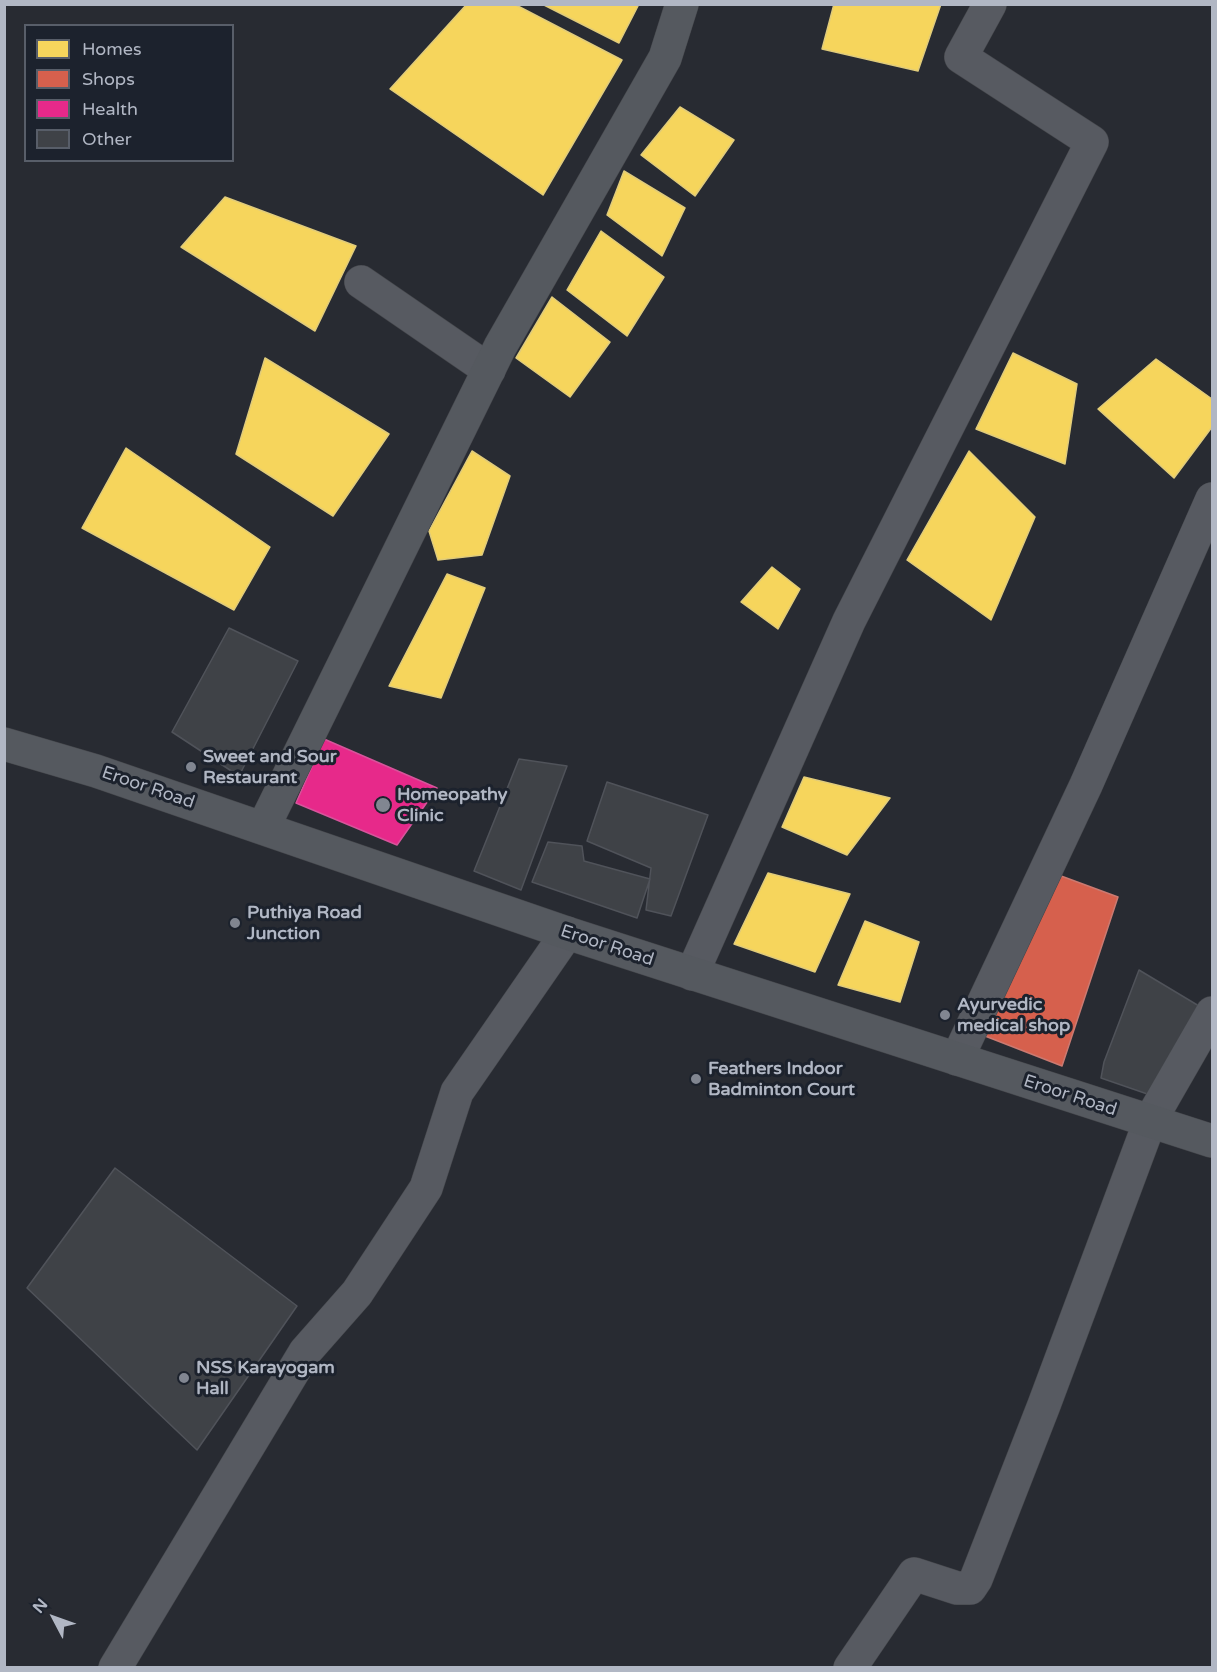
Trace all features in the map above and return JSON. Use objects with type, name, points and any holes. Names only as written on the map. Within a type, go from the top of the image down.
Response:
[{"type":"main road","points":[[263,828],[500,347],[665,58],[682,4]]},
{"type":"main road","name":"Eroor Road","points":[[4,744],[96,771],[567,933],[1212,1141]]},
{"type":"street","points":[[692,974],[849,621],[1092,142],[961,57],[990,4]]},
{"type":"street","points":[[361,282],[489,370]]},
{"type":"street","points":[[957,1059],[1086,785],[1212,499]]},
{"type":"street","points":[[115,1668],[305,1352],[357,1293],[426,1188],[457,1092],[567,933]]},
{"type":"street","points":[[850,1668],[914,1574],[957,1587],[970,1588],[976,1579],[1150,1121],[1212,1013]]},
{"type":"building: Homes","points":[[467,4],[514,4],[622,60],[543,195],[390,89]]},
{"type":"building: Homes","points":[[542,4],[639,4],[619,43]]},
{"type":"building: Homes","points":[[834,4],[941,4],[918,71],[822,49]]},
{"type":"building: Homes","points":[[680,107],[734,140],[695,196],[641,155]]},
{"type":"building: Homes","points":[[624,171],[685,208],[662,256],[607,215]]},
{"type":"building: Homes","points":[[225,197],[356,246],[315,331],[181,247]]},
{"type":"building: Homes","points":[[601,231],[664,277],[627,336],[567,290]]},
{"type":"building: Homes","points":[[552,297],[610,342],[570,397],[516,358]]},
{"type":"building: Homes","points":[[1013,353],[1077,384],[1065,464],[976,429]]},
{"type":"building: Homes","points":[[265,358],[389,434],[333,516],[236,454]]},
{"type":"building: Homes","points":[[1156,359],[1212,399],[1212,427],[1174,478],[1098,409]]},
{"type":"building: Homes","points":[[126,448],[270,547],[234,610],[82,528]]},
{"type":"building: Homes","points":[[472,451],[510,476],[482,555],[438,560],[429,531]]},
{"type":"building: Homes","points":[[969,451],[1035,517],[991,620],[907,560]]},
{"type":"building: Homes","points":[[772,567],[800,589],[778,629],[741,602]]},
{"type":"building: Homes","points":[[447,574],[485,588],[441,698],[389,686]]},
{"type":"building: Homes","points":[[804,777],[890,798],[847,855],[782,827]]},
{"type":"building: Homes","points":[[768,873],[850,894],[815,972],[734,944]]},
{"type":"building: Homes","points":[[865,921],[919,942],[900,1002],[838,985]]},
{"type":"building: Shops","points":[[1053,873],[1118,897],[1062,1066],[985,1036]]},
{"type":"building: Health","points":[[324,739],[437,788],[397,845],[296,803]]},
{"type":"building: Other","points":[[229,628],[298,661],[239,776],[172,732]]},
{"type":"building: Other","points":[[519,759],[567,766],[521,890],[474,871]]},
{"type":"building: Other","points":[[607,782],[708,815],[671,916],[646,910],[651,868],[587,841]]},
{"type":"building: Other","points":[[548,842],[582,846],[584,861],[650,879],[637,918],[532,882]]},
{"type":"building: Other","points":[[1139,970],[1199,1006],[1156,1097],[1101,1078],[1104,1062]]},
{"type":"building: Other","name":"NSS Karayogam Hall","points":[[115,1168],[297,1306],[197,1450],[27,1288]]},
{"type":"place","name":"Sweet and Sour Restaurant","points":[[191,767]]},
{"type":"place","name":"Homeopathy Clinic","points":[[383,805]]},
{"type":"place","name":"Puthiya Road Junction","points":[[235,923]]},
{"type":"place","name":"Ayurvedic medical shop","points":[[945,1015]]},
{"type":"place","name":"Feathers Indoor Badminton Court","points":[[696,1079]]},
{"type":"place","name":"NSS Karayogam Hall","points":[[184,1378]]}]
